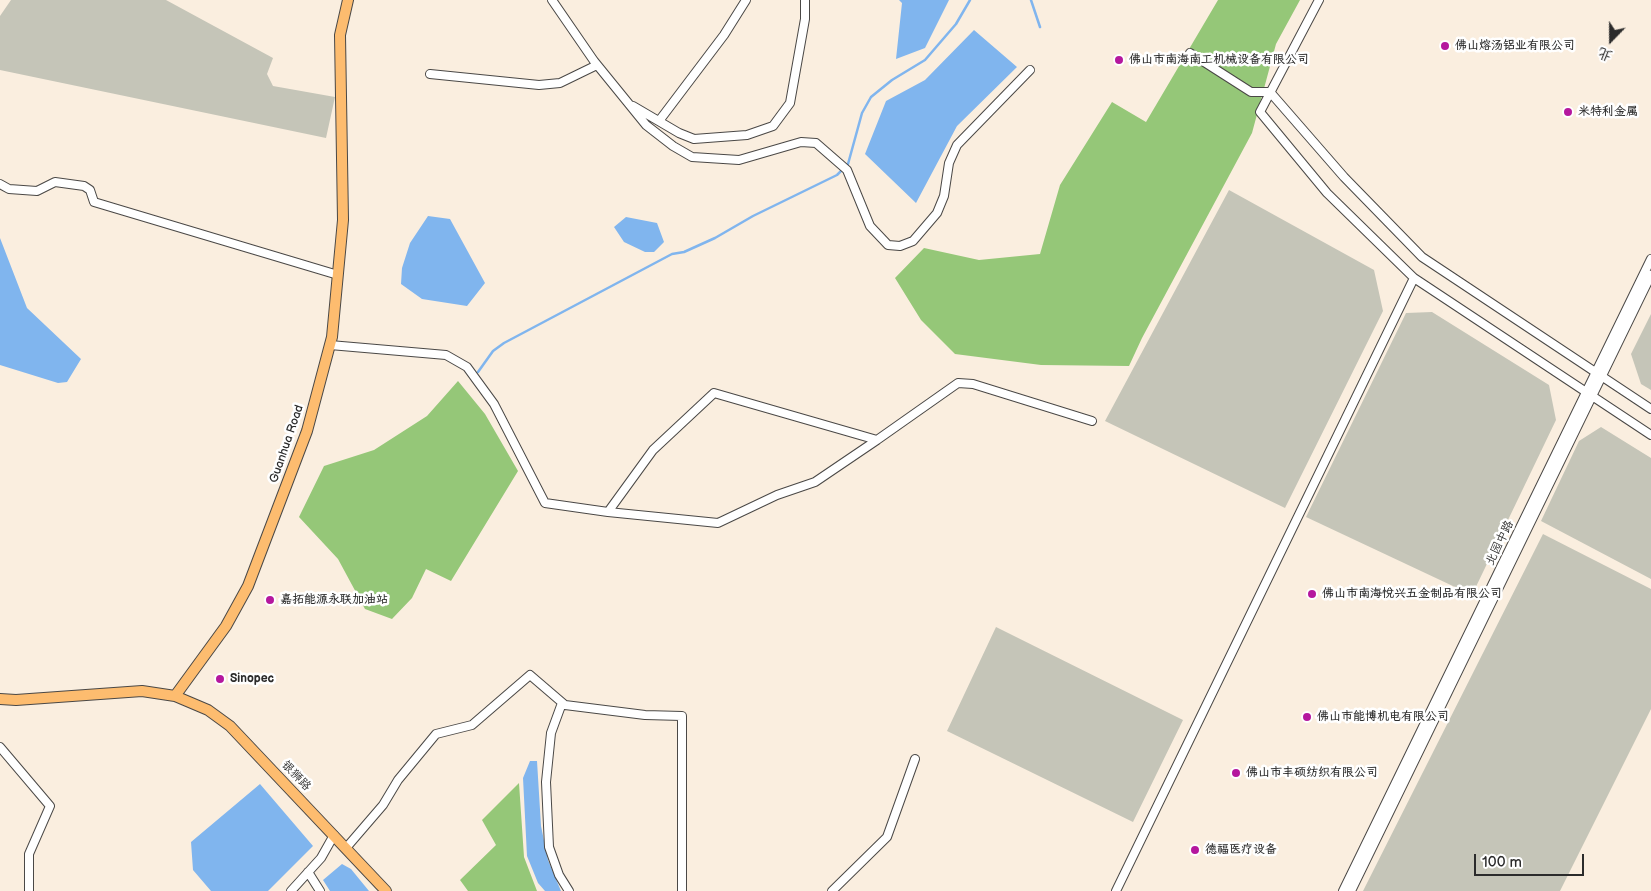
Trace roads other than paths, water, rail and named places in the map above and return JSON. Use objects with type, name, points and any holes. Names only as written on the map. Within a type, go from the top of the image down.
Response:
[{"type":"main road","name":"Guanhua Road","points":[[175,696],[226,626],[248,586],[307,431],[330,345],[343,220],[340,35],[348,0]]},
{"type":"main road","points":[[0,699],[16,700],[142,691],[175,696]]},
{"type":"main road","name":"银狮路","points":[[175,696],[208,710],[230,726],[386,891]]},
{"type":"street","points":[[552,0],[597,65],[646,125],[673,146],[692,157],[739,160],[801,142],[816,143],[845,169],[870,226],[888,244],[900,246],[913,241],[937,213],[944,196],[949,163],[957,145],[1030,70]]},
{"type":"street","points":[[659,121],[724,35],[746,0]]},
{"type":"street","points":[[628,103],[694,138],[748,135],[773,126],[790,103],[805,20],[804,0]]},
{"type":"street","points":[[1319,0],[1260,112],[1327,193],[1414,278],[1651,435]]},
{"type":"street","points":[[1190,53],[1250,92],[1270,92],[1344,177],[1422,257],[1651,409]]},
{"type":"street","points":[[430,74],[540,85],[560,83],[597,65]]},
{"type":"street","points":[[0,184],[9,189],[37,191],[55,182],[84,186],[90,190],[94,202],[338,275]]},
{"type":"street","name":"北园中路","points":[[1351,891],[1589,394],[1651,259]]},
{"type":"street","name":"北园中路","points":[[1598,374],[1651,275]]},
{"type":"street","points":[[1116,891],[1414,278]]},
{"type":"street","points":[[330,345],[446,356],[466,367],[494,404],[545,503],[608,512],[718,523],[776,495],[815,482],[958,383],[973,384],[1092,421]]},
{"type":"street","points":[[608,512],[653,450],[714,392],[877,440]]},
{"type":"street","name":"北园中路","points":[[1343,891],[1589,394]]},
{"type":"street","points":[[346,848],[383,805],[404,772],[436,734],[472,724],[530,675],[565,705],[645,715],[682,716],[682,891]]},
{"type":"street","points":[[562,703],[551,733],[546,782],[549,847],[560,875],[569,891]]},
{"type":"street","points":[[0,746],[50,806],[29,854],[29,891]]},
{"type":"street","points":[[832,891],[887,838],[915,759]]},
{"type":"street","points":[[290,891],[321,858],[334,835]]},
{"type":"street","points":[[308,872],[320,891]]},
{"type":"water","points":[[899,0],[949,0],[925,48],[896,59],[902,3]]},
{"type":"water","points":[[974,30],[1017,67],[957,126],[916,203],[865,154],[886,101],[925,80]]},
{"type":"water","points":[[428,216],[450,219],[485,283],[467,306],[422,299],[401,284],[402,268],[410,243]]},
{"type":"water","points":[[626,217],[657,223],[664,242],[654,252],[645,252],[624,242],[614,227]]},
{"type":"water","points":[[0,238],[27,308],[81,359],[67,382],[58,383],[0,365]]},
{"type":"water","points":[[530,761],[537,761],[541,826],[548,860],[561,891],[545,891],[538,883],[527,856],[523,778]]},
{"type":"water","points":[[260,784],[313,846],[268,891],[211,891],[193,870],[191,842]]},
{"type":"water","points":[[342,864],[351,869],[369,891],[330,891],[323,880]]},
{"type":"waterway","points":[[478,372],[493,351],[504,343],[672,254],[684,252],[715,238],[753,216],[837,175],[848,164],[862,113],[871,97],[892,80],[925,60],[956,24],[970,0]]},
{"type":"waterway","points":[[1031,0],[1040,27]]},
{"type":"place","name":"佛山熔汤铝业有限公司","points":[[1445,46]]},
{"type":"place","name":"佛山市南海南工机械设备有限公司","points":[[1119,60]]},
{"type":"place","name":"米特利金属","points":[[1568,112]]},
{"type":"place","name":"佛山市南海悦兴五金制品有限公司","points":[[1312,594]]},
{"type":"place","name":"嘉拓能源永联加油站","points":[[270,600]]},
{"type":"place","name":"Sinopec","points":[[220,679]]},
{"type":"place","name":"佛山市能博机电有限公司","points":[[1307,717]]},
{"type":"place","name":"佛山市丰硕纺织有限公司","points":[[1236,773]]},
{"type":"place","name":"德福医疗设备","points":[[1195,850]]}]
